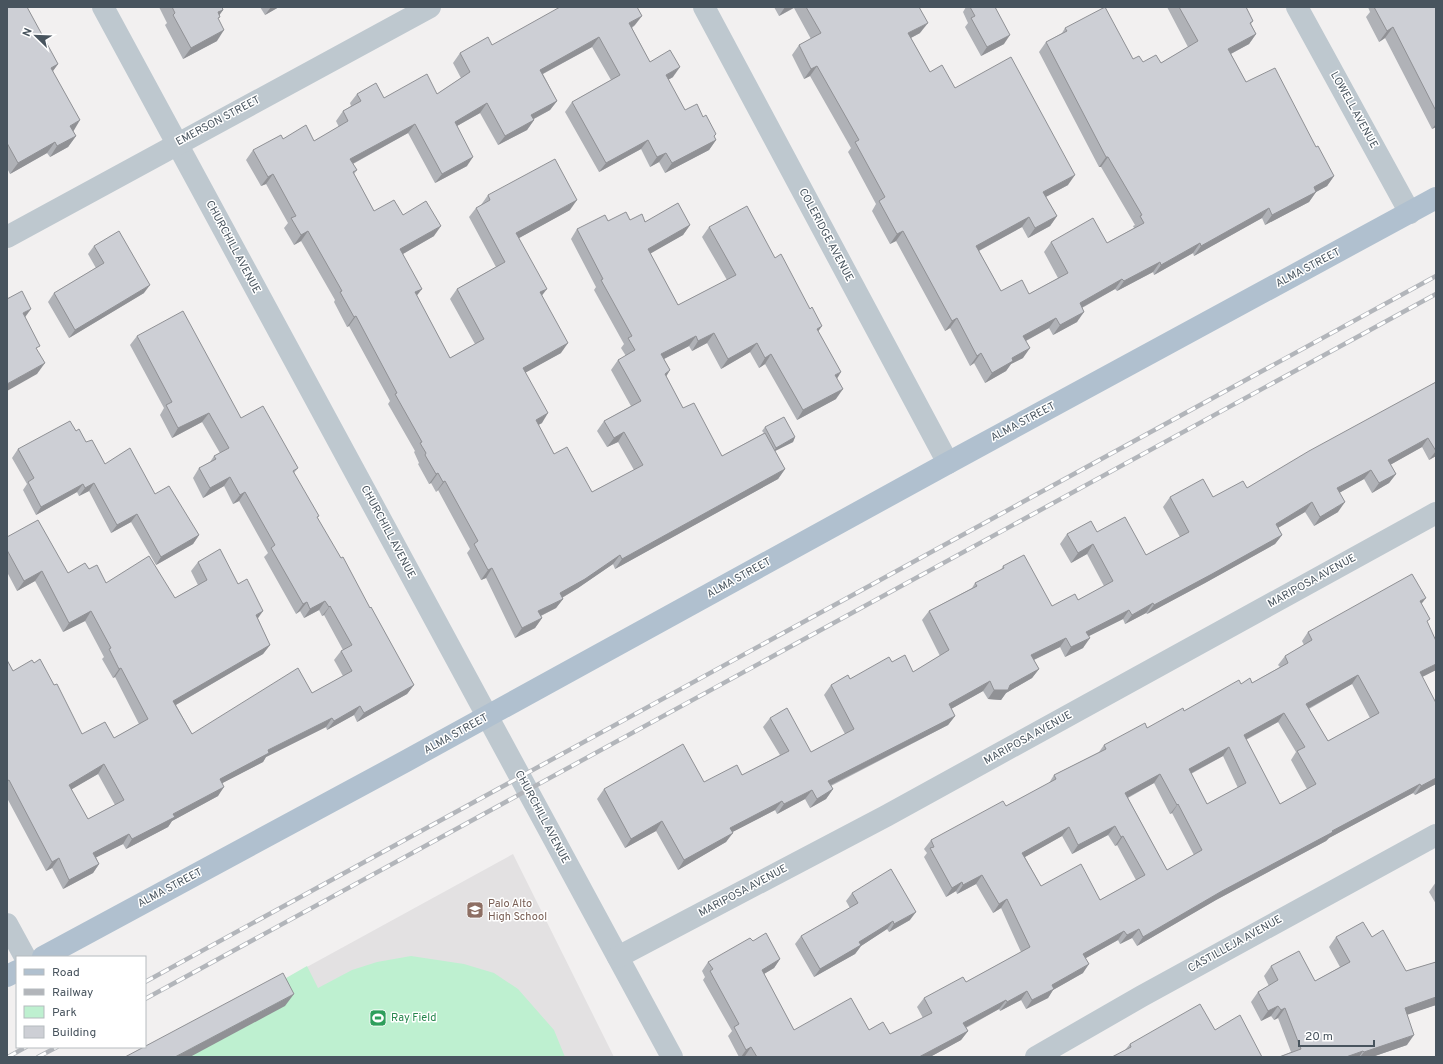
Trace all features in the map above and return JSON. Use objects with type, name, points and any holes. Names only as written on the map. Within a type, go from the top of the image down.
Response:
[{"type":"main road","name":"ALMA STREET","points":[[45,956],[488,716],[948,463],[1436,198]]},
{"type":"main road","points":[[7,976],[16,972]]},
{"type":"street","name":"CHURCHILL AVENUE","points":[[104,7],[672,1057]]},
{"type":"street","name":"EMERSON STREET","points":[[7,237],[177,143],[430,7]]},
{"type":"street","name":"COLERIDGE AVENUE","points":[[704,7],[948,463]]},
{"type":"street","name":"LOWELL AVENUE","points":[[1298,7],[1410,213]]},
{"type":"street","name":"MARIPOSA AVENUE","points":[[618,957],[886,816],[1436,513]]},
{"type":"street","name":"CASTILLEJA AVENUE","points":[[1036,1057],[1142,996],[1436,835]]},
{"type":"street","points":[[7,924],[24,956]]},
{"type":"shaded area","name":"Palo Alto High School","points":[[513,854],[614,1057],[140,1057],[274,985]]},
{"type":"green space","name":"Ray Field","points":[[411,956],[464,964],[494,973],[518,989],[554,1030],[565,1057],[140,1057],[307,966],[318,988],[352,970],[377,962]]},
{"type":"building","points":[[7,7],[27,7],[58,64],[51,68],[80,120],[70,126],[76,136],[57,146],[55,142],[18,163],[7,143]]},
{"type":"building","points":[[172,7],[222,7],[223,10],[218,12],[220,17],[218,18],[224,30],[191,48],[173,15],[175,13]]},
{"type":"building","points":[[560,7],[637,7],[642,16],[629,23],[650,62],[670,50],[680,67],[666,75],[685,110],[697,104],[703,117],[706,115],[716,134],[714,136],[716,140],[672,163],[666,153],[657,157],[648,140],[606,163],[572,102],[620,75],[599,37],[540,70],[557,101],[531,115],[534,120],[505,136],[487,103],[455,122],[473,157],[442,174],[415,124],[350,159],[357,170],[353,172],[374,211],[394,200],[403,215],[426,201],[441,226],[400,249],[422,289],[415,292],[450,358],[484,339],[457,289],[505,262],[476,208],[490,200],[488,195],[555,159],[577,200],[516,233],[547,289],[540,292],[568,343],[523,368],[548,413],[536,420],[554,454],[567,447],[592,492],[643,465],[624,432],[614,438],[604,421],[641,401],[618,360],[635,350],[628,338],[632,336],[601,280],[603,279],[577,229],[605,215],[608,221],[626,212],[630,220],[642,214],[645,222],[678,203],[690,225],[648,249],[678,305],[736,275],[709,227],[747,206],[775,258],[781,254],[810,309],[812,307],[822,326],[817,329],[841,372],[835,375],[843,389],[803,410],[771,354],[765,358],[757,343],[728,359],[714,333],[698,341],[696,336],[661,354],[670,370],[665,374],[683,408],[694,403],[722,456],[765,433],[785,469],[622,559],[620,555],[585,579],[560,593],[563,599],[538,611],[542,618],[522,628],[492,568],[488,570],[474,544],[478,541],[445,481],[443,482],[438,473],[436,474],[425,455],[426,453],[420,443],[422,442],[395,394],[397,393],[356,316],[354,317],[340,292],[342,291],[308,231],[301,235],[291,218],[296,216],[273,174],[268,177],[253,150],[281,135],[283,139],[306,125],[314,141],[348,121],[343,111],[361,101],[357,94],[376,83],[384,98],[427,74],[437,94],[470,72],[460,53],[488,37],[492,45]]},
{"type":"building","points":[[806,7],[919,7],[928,23],[908,33],[930,72],[942,65],[955,88],[1011,57],[1075,175],[1043,192],[1057,216],[1035,228],[1029,217],[976,246],[1001,291],[1022,280],[1029,294],[1068,273],[1051,242],[1093,218],[1107,243],[1144,223],[1140,216],[1142,215],[1108,157],[1106,157],[1046,42],[1067,31],[1065,28],[1105,7],[1133,59],[1139,56],[1143,62],[1156,55],[1161,63],[1198,41],[1179,7],[1246,7],[1253,21],[1250,23],[1256,34],[1228,49],[1246,82],[1275,68],[1316,147],[1318,146],[1334,176],[1314,187],[1316,192],[1272,215],[1269,208],[1201,246],[1200,243],[1161,265],[1160,262],[1124,281],[1122,279],[1080,303],[1084,312],[1060,325],[1056,318],[1023,336],[1030,348],[1012,358],[1013,361],[992,373],[981,353],[977,356],[957,318],[952,321],[903,231],[897,234],[879,201],[885,197],[855,142],[859,140],[817,66],[811,69],[799,45],[821,33]]},
{"type":"building","points":[[970,7],[995,7],[1010,35],[987,47],[971,18],[975,16]]},
{"type":"building","points":[[1374,7],[1436,7],[1436,111],[1393,27],[1387,31]]},
{"type":"building","points":[[119,231],[150,285],[75,330],[54,293],[104,263],[94,246]]},
{"type":"building","points":[[22,291],[31,309],[23,313],[40,346],[36,348],[45,363],[7,384],[7,299]]},
{"type":"building","points":[[183,311],[241,418],[263,406],[298,468],[293,471],[319,516],[317,517],[341,558],[343,557],[414,685],[364,713],[360,706],[334,721],[332,718],[268,750],[269,753],[220,779],[224,787],[173,814],[175,817],[132,839],[129,834],[93,853],[99,864],[69,880],[59,858],[52,862],[9,780],[7,781],[7,660],[13,671],[32,660],[34,663],[40,659],[54,685],[57,684],[82,734],[105,722],[114,738],[148,719],[121,668],[119,669],[109,649],[111,648],[91,611],[69,623],[42,571],[24,581],[7,550],[7,537],[38,520],[68,573],[85,563],[89,569],[97,565],[106,583],[149,556],[175,598],[207,580],[198,562],[220,549],[238,584],[247,579],[263,611],[256,615],[270,645],[173,701],[192,734],[298,668],[312,693],[352,671],[341,651],[352,645],[330,606],[329,607],[325,601],[310,609],[307,602],[303,604],[271,548],[275,545],[245,492],[240,495],[230,477],[210,488],[199,468],[216,459],[214,456],[229,448],[209,413],[178,428],[166,405],[172,402],[137,336]],"holes":[[[104,764],[124,800],[88,819],[69,785]]]},
{"type":"building","points":[[1436,382],[1436,451],[1428,438],[1388,460],[1396,474],[1379,483],[1371,470],[1337,488],[1345,502],[1320,517],[1312,502],[1276,524],[1282,535],[1212,574],[1154,605],[1153,603],[1132,615],[1129,610],[1086,632],[1090,638],[1071,647],[1066,638],[1031,655],[1039,669],[1010,685],[1008,690],[994,690],[990,681],[949,704],[955,716],[828,781],[833,789],[817,799],[812,790],[784,804],[782,801],[730,828],[733,833],[684,860],[662,821],[631,839],[604,789],[683,744],[704,782],[737,765],[742,775],[789,751],[770,718],[787,708],[811,752],[854,729],[831,685],[848,675],[850,679],[889,657],[892,662],[905,655],[913,672],[949,650],[929,611],[977,586],[975,583],[1004,568],[1003,566],[1024,555],[1052,606],[1075,594],[1078,600],[1113,581],[1093,544],[1078,553],[1067,534],[1091,521],[1097,532],[1125,517],[1146,555],[1189,532],[1170,497],[1203,479],[1213,497],[1243,481],[1247,488],[1309,451]]},
{"type":"building","points":[[784,417],[795,437],[776,448],[765,427]]},
{"type":"building","points":[[70,421],[76,431],[79,429],[86,442],[92,440],[105,464],[130,448],[155,494],[169,486],[199,535],[161,557],[137,514],[117,525],[94,483],[85,488],[83,484],[41,507],[28,482],[34,478],[18,449]]},
{"type":"building","points":[[1412,574],[1426,598],[1420,601],[1430,619],[1427,621],[1436,641],[1436,664],[1420,672],[1436,703],[1436,778],[1421,786],[1420,784],[1332,831],[1333,832],[1222,891],[1143,937],[1139,929],[1127,935],[1124,931],[1083,954],[1089,964],[1052,985],[1054,989],[1032,1000],[1027,991],[1007,1002],[1006,1000],[963,1023],[968,1031],[919,1057],[757,1057],[751,1047],[746,1050],[734,1027],[739,1024],[710,971],[713,969],[708,962],[750,938],[753,941],[766,933],[780,959],[762,970],[794,1030],[851,998],[869,1030],[883,1022],[890,1034],[932,1013],[924,998],[963,977],[966,982],[1030,947],[1007,899],[999,904],[982,875],[963,885],[962,882],[952,888],[930,848],[934,847],[931,840],[1003,801],[1006,806],[1056,779],[1054,775],[1106,749],[1104,745],[1145,723],[1147,728],[1183,708],[1184,711],[1239,680],[1241,684],[1250,678],[1252,683],[1288,663],[1285,656],[1312,640],[1308,632]],"holes":[[[1358,675],[1379,713],[1328,741],[1306,704]],[[1284,713],[1305,747],[1297,751],[1316,784],[1280,804],[1244,735]],[[1229,747],[1246,783],[1207,804],[1189,769]],[[1160,774],[1177,805],[1178,804],[1202,850],[1167,870],[1125,793]],[[1115,826],[1121,837],[1123,836],[1145,875],[1100,900],[1081,864],[1041,886],[1022,853],[1069,827],[1078,845]]]},
{"type":"building","points":[[891,869],[916,912],[894,924],[893,921],[859,942],[861,945],[820,969],[801,936],[858,903],[852,893]]},
{"type":"building","points":[[1363,922],[1372,937],[1383,930],[1406,971],[1436,962],[1436,997],[1405,1008],[1414,1035],[1346,1057],[1279,1057],[1301,1049],[1285,1008],[1281,1010],[1278,1006],[1268,1011],[1258,992],[1278,980],[1271,966],[1299,951],[1315,981],[1350,962],[1336,937]]},
{"type":"building","points":[[283,973],[294,994],[175,1057],[125,1057],[142,1048],[146,1048],[146,1046]]},
{"type":"building","points":[[1200,1004],[1215,1030],[1240,1015],[1262,1057],[1112,1057],[1131,1047],[1130,1044]]},
{"type":"railway","points":[[146,981],[1436,276]]},
{"type":"railway","points":[[146,998],[1436,294]]},
{"type":"railway","points":[[8,1057],[24,1048]]},
{"type":"railway","points":[[38,1057],[55,1048]]},
{"type":"place","name":"Palo Alto High School","points":[[475,910]]},
{"type":"place","name":"Ray Field","points":[[378,1018]]}]
